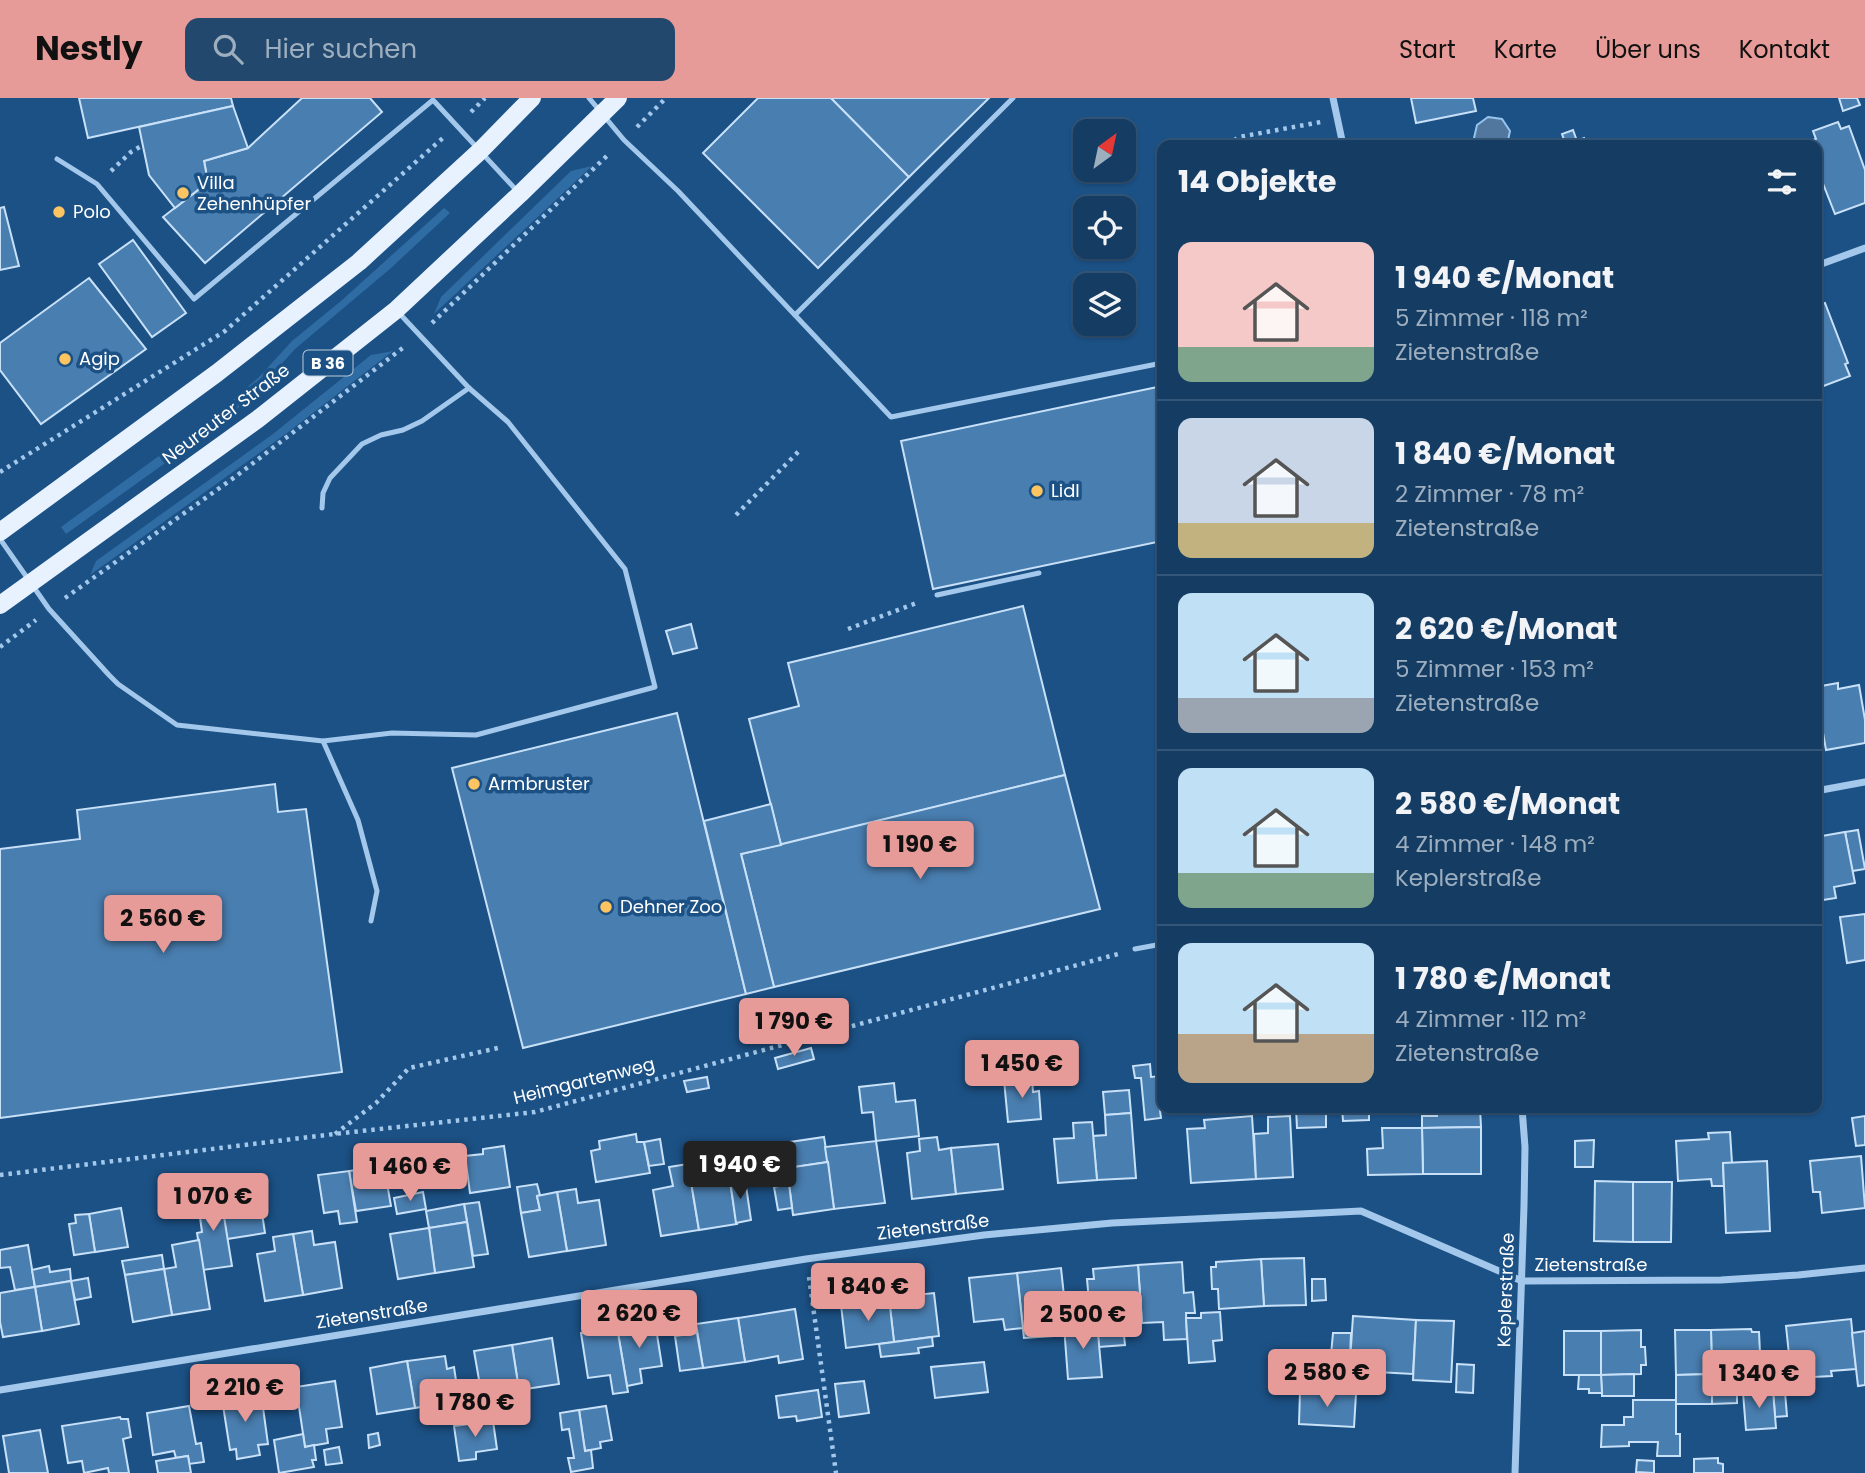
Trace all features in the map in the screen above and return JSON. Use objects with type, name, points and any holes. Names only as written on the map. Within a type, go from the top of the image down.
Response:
[{"type":"main road","points":[[0,532],[217,373],[359,262],[532,98]]},
{"type":"main road","name":"Neureuter Straße","points":[[0,605],[257,419],[396,310],[618,98]]},
{"type":"street","points":[[1333,98],[1342,140]]},
{"type":"street","points":[[1822,264],[1865,248]]},
{"type":"street","points":[[1822,790],[1865,782]]},
{"type":"street","name":"Keplerstraße","points":[[1515,1473],[1525,1147],[1522,1113]]},
{"type":"street","name":"Zietenstraße","points":[[0,1390],[806,1259],[1112,1223],[1361,1211],[1522,1281],[1721,1280],[1865,1268]]},
{"type":"lane","points":[[589,98],[624,140],[678,191],[891,417],[1157,364]]},
{"type":"lane","points":[[795,315],[1013,98]]},
{"type":"lane","points":[[57,159],[97,184],[194,299],[432,99],[520,194]]},
{"type":"lane","points":[[0,539],[49,609],[118,684],[177,725],[323,741],[392,733],[475,735],[654,687],[625,569],[508,422],[469,387],[396,310]]},
{"type":"lane","points":[[322,508],[323,493],[330,478],[362,444],[422,421],[469,387]]},
{"type":"lane","points":[[937,595],[1039,573]]},
{"type":"lane","points":[[323,741],[358,820],[374,879],[377,891],[371,921]]},
{"type":"lane","points":[[1135,950],[1157,945]]},
{"type":"path","points":[[0,472],[225,331],[457,126],[485,98]]},
{"type":"path","points":[[624,140],[666,98]]},
{"type":"path","points":[[1236,140],[1338,119]]},
{"type":"path","points":[[97,184],[131,152],[143,145]]},
{"type":"path","points":[[736,515],[801,449]]},
{"type":"path","points":[[848,629],[937,595]]},
{"type":"path","name":"Heimgartenweg","points":[[0,1175],[536,1112],[1135,950]]},
{"type":"path","points":[[334,1134],[376,1103],[409,1068],[498,1048]]},
{"type":"path","points":[[806,1259],[836,1473]]},
{"type":"shaded area","points":[[1488,117],[1502,119],[1510,131],[1508,140],[1475,140],[1477,125]]},
{"type":"shaded area","points":[[592,166],[434,314],[441,297],[571,171]]},
{"type":"shaded area","points":[[444,208],[450,213],[391,268],[295,349],[260,388],[224,421],[66,534],[61,527],[221,411],[260,376],[292,341],[341,301]]},
{"type":"shaded area","points":[[393,351],[287,433],[90,575],[96,561],[273,434],[371,355]]},
{"type":"building","points":[[79,98],[231,98],[233,106],[88,138]]},
{"type":"building","points":[[302,98],[370,98],[382,112],[205,263],[163,217],[208,182],[204,161],[248,148]]},
{"type":"building","points":[[758,98],[831,98],[909,177],[818,268],[703,153]]},
{"type":"building","points":[[831,98],[989,98],[909,177]]},
{"type":"building","points":[[1411,98],[1473,98],[1476,111],[1416,123]]},
{"type":"building","points":[[1839,98],[1857,98],[1860,105],[1843,111]]},
{"type":"building","points":[[233,106],[248,148],[204,161],[208,182],[175,208],[149,175],[139,127]]},
{"type":"building","points":[[1838,122],[1841,129],[1849,126],[1865,170],[1865,203],[1835,214],[1822,181],[1822,140],[1813,140],[1816,139],[1813,131]]},
{"type":"building","points":[[1573,130],[1577,140],[1564,140],[1562,134]]},
{"type":"building","points":[[4,207],[19,266],[0,270],[0,208]]},
{"type":"building","points":[[133,240],[186,313],[152,337],[99,264]]},
{"type":"building","name":"Agip","points":[[89,278],[146,349],[41,424],[0,370],[0,343]]},
{"type":"building","points":[[1825,303],[1848,363],[1845,364],[1850,376],[1822,387],[1822,304]]},
{"type":"building","name":"Lidl","points":[[1157,387],[1157,542],[933,589],[901,441]]},
{"type":"building","points":[[1023,606],[1065,775],[781,845],[749,719],[799,706],[788,663]]},
{"type":"building","points":[[691,624],[697,648],[673,654],[666,631]]},
{"type":"building","points":[[1838,683],[1838,689],[1859,685],[1865,720],[1865,743],[1826,750],[1822,727],[1822,686]]},
{"type":"building","name":"Dehner Zoo","points":[[677,713],[746,994],[523,1048],[452,768]]},
{"type":"building","points":[[1065,775],[1100,909],[774,987],[741,854]]},
{"type":"building","points":[[275,784],[278,812],[306,809],[342,1072],[0,1118],[0,849],[80,839],[77,810]]},
{"type":"building","points":[[771,804],[781,845],[741,854],[774,987],[746,994],[704,821]]},
{"type":"building","points":[[1858,830],[1865,869],[1852,871],[1845,832]]},
{"type":"building","points":[[1845,832],[1855,883],[1834,887],[1836,898],[1822,900],[1822,836]]},
{"type":"building","points":[[1865,914],[1865,960],[1847,963],[1840,917]]},
{"type":"building","points":[[811,1048],[814,1059],[778,1069],[775,1058]]},
{"type":"building","points":[[1150,1064],[1151,1077],[1157,1076],[1157,1113],[1160,1113],[1161,1118],[1145,1120],[1141,1078],[1135,1078],[1133,1066]]},
{"type":"building","points":[[707,1077],[709,1088],[687,1092],[684,1081]]},
{"type":"building","points":[[1032,1078],[1033,1092],[1039,1091],[1041,1119],[1008,1122],[1004,1080]]},
{"type":"building","points":[[894,1083],[896,1102],[915,1100],[919,1136],[876,1141],[873,1112],[862,1113],[859,1087]]},
{"type":"building","points":[[1129,1090],[1131,1113],[1105,1115],[1103,1092]]},
{"type":"building","points":[[1131,1113],[1136,1178],[1097,1180],[1093,1136],[1106,1135],[1105,1115]]},
{"type":"building","points":[[1296,1113],[1326,1113],[1326,1127],[1297,1128]]},
{"type":"building","points":[[1342,1113],[1369,1113],[1369,1120],[1343,1121]]},
{"type":"building","points":[[1437,1113],[1480,1113],[1481,1127],[1422,1128],[1422,1116],[1437,1116]]},
{"type":"building","points":[[1252,1116],[1256,1179],[1191,1183],[1187,1129],[1205,1128],[1204,1120]]},
{"type":"building","points":[[1290,1116],[1293,1177],[1256,1179],[1254,1134],[1268,1133],[1268,1117]]},
{"type":"building","points":[[1865,1116],[1865,1145],[1856,1146],[1852,1118]]},
{"type":"building","points":[[1092,1122],[1097,1180],[1058,1183],[1054,1139],[1074,1138],[1073,1123]]},
{"type":"building","points":[[1481,1127],[1481,1174],[1423,1174],[1422,1128]]},
{"type":"building","points":[[1382,1128],[1422,1128],[1423,1174],[1368,1175],[1367,1149],[1383,1148]]},
{"type":"building","points":[[1730,1132],[1732,1163],[1723,1163],[1724,1186],[1712,1186],[1711,1179],[1678,1181],[1676,1141],[1709,1139],[1708,1133]]},
{"type":"building","points":[[636,1134],[637,1142],[644,1142],[650,1173],[596,1182],[591,1151],[600,1149],[599,1141]]},
{"type":"building","points":[[824,1137],[828,1162],[787,1168],[787,1176],[761,1180],[757,1150],[770,1148],[769,1145]]},
{"type":"building","points":[[937,1137],[939,1150],[951,1148],[956,1194],[912,1199],[907,1153],[920,1151],[919,1139]]},
{"type":"building","points":[[660,1139],[664,1164],[649,1166],[644,1142]]},
{"type":"building","points":[[1594,1140],[1593,1167],[1575,1167],[1575,1141]]},
{"type":"building","points":[[876,1141],[885,1203],[834,1209],[825,1147]]},
{"type":"building","points":[[998,1144],[1003,1189],[956,1194],[951,1148]]},
{"type":"building","points":[[504,1146],[510,1187],[470,1193],[465,1156],[483,1154],[483,1149]]},
{"type":"building","points":[[1861,1156],[1865,1208],[1822,1213],[1820,1192],[1813,1192],[1810,1161]]},
{"type":"building","points":[[1767,1161],[1770,1231],[1726,1233],[1723,1163]]},
{"type":"building","points":[[828,1162],[834,1209],[793,1215],[787,1168]]},
{"type":"building","points":[[688,1164],[699,1230],[661,1236],[653,1190],[673,1186],[669,1167]]},
{"type":"building","points":[[384,1166],[391,1206],[356,1211],[349,1171]]},
{"type":"building","points":[[711,1167],[713,1180],[729,1177],[737,1224],[699,1230],[689,1170]]},
{"type":"building","points":[[349,1171],[357,1222],[340,1224],[338,1211],[324,1213],[318,1175]]},
{"type":"building","points":[[745,1179],[751,1220],[736,1223],[730,1180]]},
{"type":"building","points":[[1595,1181],[1633,1182],[1633,1242],[1594,1241]]},
{"type":"building","points":[[1633,1182],[1672,1182],[1671,1242],[1633,1242]]},
{"type":"building","points":[[537,1184],[540,1210],[521,1213],[517,1187]]},
{"type":"building","points":[[789,1184],[792,1208],[778,1210],[774,1187]]},
{"type":"building","points":[[258,1187],[265,1233],[227,1239],[220,1192]]},
{"type":"building","points":[[576,1189],[578,1203],[599,1200],[606,1245],[567,1251],[557,1192]]},
{"type":"building","points":[[220,1192],[232,1266],[203,1270],[197,1233],[202,1232],[197,1195]]},
{"type":"building","points":[[423,1192],[426,1209],[397,1214],[394,1198]]},
{"type":"building","points":[[557,1192],[567,1251],[529,1257],[521,1213],[540,1210],[537,1196]]},
{"type":"building","points":[[479,1202],[488,1254],[473,1256],[464,1204]]},
{"type":"building","points":[[464,1204],[467,1222],[429,1228],[426,1211]]},
{"type":"building","points":[[121,1208],[128,1247],[95,1252],[89,1214]]},
{"type":"building","points":[[89,1214],[95,1252],[74,1255],[69,1224],[76,1223],[75,1215]]},
{"type":"building","points":[[467,1222],[474,1267],[435,1273],[429,1228]]},
{"type":"building","points":[[429,1228],[435,1273],[398,1279],[390,1234]]},
{"type":"building","points":[[312,1231],[314,1245],[335,1242],[342,1288],[303,1295],[293,1234]]},
{"type":"building","points":[[293,1234],[303,1295],[265,1301],[257,1254],[275,1251],[273,1237]]},
{"type":"building","points":[[199,1240],[210,1309],[172,1315],[164,1269],[176,1267],[172,1245]]},
{"type":"building","points":[[28,1245],[35,1287],[15,1290],[10,1267],[0,1268],[0,1250]]},
{"type":"building","points":[[162,1255],[164,1269],[125,1275],[122,1261]]},
{"type":"building","points":[[1304,1258],[1306,1305],[1264,1306],[1261,1259]]},
{"type":"building","points":[[1261,1259],[1264,1306],[1219,1309],[1218,1289],[1212,1289],[1211,1267],[1216,1267],[1216,1262]]},
{"type":"building","points":[[1182,1262],[1184,1293],[1193,1292],[1195,1313],[1186,1313],[1187,1339],[1164,1340],[1163,1322],[1142,1323],[1138,1265]]},
{"type":"building","points":[[1138,1265],[1142,1323],[1123,1325],[1125,1345],[1099,1347],[1096,1313],[1090,1313],[1087,1279],[1094,1279],[1093,1269]]},
{"type":"building","points":[[49,1266],[50,1272],[70,1269],[71,1281],[35,1287],[32,1270]]},
{"type":"building","points":[[1061,1268],[1066,1315],[1050,1317],[1053,1336],[1024,1338],[1017,1273]]},
{"type":"building","points":[[164,1269],[172,1315],[133,1322],[125,1275]]},
{"type":"building","points":[[1017,1273],[1023,1328],[1005,1330],[1003,1319],[974,1322],[969,1278]]},
{"type":"building","points":[[88,1278],[91,1297],[75,1300],[71,1281]]},
{"type":"building","points":[[1312,1279],[1325,1279],[1326,1300],[1312,1301]]},
{"type":"building","points":[[71,1281],[79,1324],[42,1331],[35,1287]]},
{"type":"building","points":[[35,1287],[42,1331],[3,1337],[0,1293]]},
{"type":"building","points":[[934,1293],[939,1336],[894,1342],[889,1298]]},
{"type":"building","points":[[889,1298],[894,1342],[846,1348],[841,1305]]},
{"type":"building","points":[[795,1309],[803,1359],[779,1363],[778,1356],[745,1362],[738,1318]]},
{"type":"building","points":[[1220,1312],[1222,1340],[1213,1341],[1215,1361],[1189,1363],[1186,1318],[1201,1318],[1201,1313]]},
{"type":"building","points":[[1353,1316],[1416,1320],[1413,1374],[1358,1371],[1358,1362],[1350,1362]]},
{"type":"building","points":[[738,1318],[745,1362],[703,1368],[696,1324]]},
{"type":"building","points":[[1851,1319],[1856,1369],[1831,1371],[1832,1376],[1813,1377],[1813,1372],[1791,1374],[1786,1326]]},
{"type":"building","points":[[1416,1320],[1454,1321],[1451,1382],[1413,1380]]},
{"type":"building","points":[[655,1322],[662,1366],[640,1369],[642,1383],[627,1386],[617,1327]]},
{"type":"building","points":[[1097,1323],[1102,1377],[1068,1379],[1064,1326]]},
{"type":"building","points":[[617,1327],[628,1392],[613,1394],[610,1375],[588,1378],[581,1333]]},
{"type":"building","points":[[1751,1329],[1752,1332],[1759,1332],[1760,1353],[1752,1354],[1753,1373],[1712,1374],[1711,1330]]},
{"type":"building","points":[[1641,1330],[1641,1347],[1645,1347],[1646,1365],[1641,1365],[1641,1374],[1601,1375],[1601,1331]]},
{"type":"building","points":[[1675,1330],[1711,1330],[1712,1374],[1676,1375]]},
{"type":"building","points":[[1564,1331],[1601,1331],[1601,1375],[1564,1375]]},
{"type":"building","points":[[1865,1331],[1865,1385],[1858,1386],[1852,1333]]},
{"type":"building","points":[[697,1333],[703,1368],[680,1371],[675,1336]]},
{"type":"building","points":[[1333,1333],[1351,1333],[1350,1356],[1331,1355]]},
{"type":"building","points":[[932,1337],[933,1346],[918,1348],[919,1353],[881,1357],[879,1344]]},
{"type":"building","points":[[552,1338],[559,1384],[519,1390],[512,1345]]},
{"type":"building","points":[[512,1345],[519,1390],[482,1397],[474,1351]]},
{"type":"building","points":[[445,1356],[447,1369],[454,1367],[457,1387],[451,1389],[453,1401],[415,1408],[407,1361]]},
{"type":"building","points":[[1789,1357],[1792,1392],[1785,1392],[1787,1416],[1775,1417],[1771,1358]]},
{"type":"building","points":[[407,1361],[415,1408],[377,1414],[370,1368]]},
{"type":"building","points":[[984,1362],[988,1392],[935,1398],[931,1367]]},
{"type":"building","points":[[1457,1364],[1474,1365],[1473,1393],[1456,1392]]},
{"type":"building","points":[[1749,1373],[1749,1381],[1737,1381],[1737,1403],[1712,1404],[1712,1374]]},
{"type":"building","points":[[1634,1374],[1634,1396],[1602,1396],[1601,1375]]},
{"type":"building","points":[[1712,1374],[1712,1404],[1676,1404],[1676,1375]]},
{"type":"building","points":[[1579,1375],[1601,1375],[1602,1393],[1589,1393],[1589,1389],[1578,1389]]},
{"type":"building","points":[[335,1381],[342,1427],[326,1429],[328,1443],[305,1447],[296,1387]]},
{"type":"building","points":[[864,1381],[869,1413],[839,1417],[835,1384]]},
{"type":"building","points":[[818,1390],[822,1417],[797,1421],[796,1416],[779,1418],[776,1396]]},
{"type":"building","points":[[1300,1391],[1356,1394],[1354,1427],[1299,1424]]},
{"type":"building","points":[[1773,1391],[1776,1428],[1746,1430],[1743,1393]]},
{"type":"building","points":[[261,1393],[268,1444],[258,1445],[260,1455],[237,1459],[236,1449],[230,1450],[222,1399]]},
{"type":"building","points":[[1633,1400],[1676,1400],[1676,1434],[1680,1434],[1680,1456],[1657,1456],[1658,1442],[1629,1442],[1629,1446],[1601,1447],[1602,1425],[1624,1425],[1624,1417],[1633,1417]]},
{"type":"building","points":[[189,1406],[196,1444],[201,1443],[204,1462],[189,1464],[188,1456],[176,1458],[174,1451],[153,1455],[147,1413]]},
{"type":"building","points":[[606,1406],[612,1440],[600,1442],[601,1448],[585,1451],[579,1410]]},
{"type":"building","points":[[579,1410],[585,1451],[591,1450],[593,1468],[571,1472],[568,1458],[574,1458],[569,1429],[562,1430],[560,1413]]},
{"type":"building","points":[[120,1417],[128,1419],[131,1437],[123,1439],[129,1473],[109,1473],[108,1468],[84,1473],[82,1461],[68,1463],[62,1426]]},
{"type":"building","points":[[493,1421],[497,1449],[476,1452],[476,1459],[459,1461],[454,1426]]},
{"type":"building","points":[[40,1430],[48,1473],[9,1473],[3,1436]]},
{"type":"building","points":[[378,1433],[380,1445],[369,1448],[368,1435]]},
{"type":"building","points":[[303,1434],[305,1447],[314,1445],[314,1467],[279,1473],[274,1440]]},
{"type":"building","points":[[339,1447],[342,1463],[326,1465],[324,1450]]},
{"type":"building","points":[[188,1456],[191,1473],[158,1473],[156,1461]]},
{"type":"building","points":[[1718,1458],[1718,1463],[1723,1464],[1723,1473],[1694,1473],[1694,1459]]},
{"type":"building","points":[[1637,1460],[1654,1461],[1654,1473],[1636,1472]]},
{"type":"place","name":"Villa Zehenhüpfer","points":[[183,193]]},
{"type":"place","name":"Polo","points":[[59,212]]},
{"type":"place","name":"Agip","points":[[65,359]]},
{"type":"place","name":"Lidl","points":[[1037,491]]},
{"type":"place","name":"Armbruster","points":[[474,784]]},
{"type":"place","name":"Dehner Zoo","points":[[606,907]]}]
